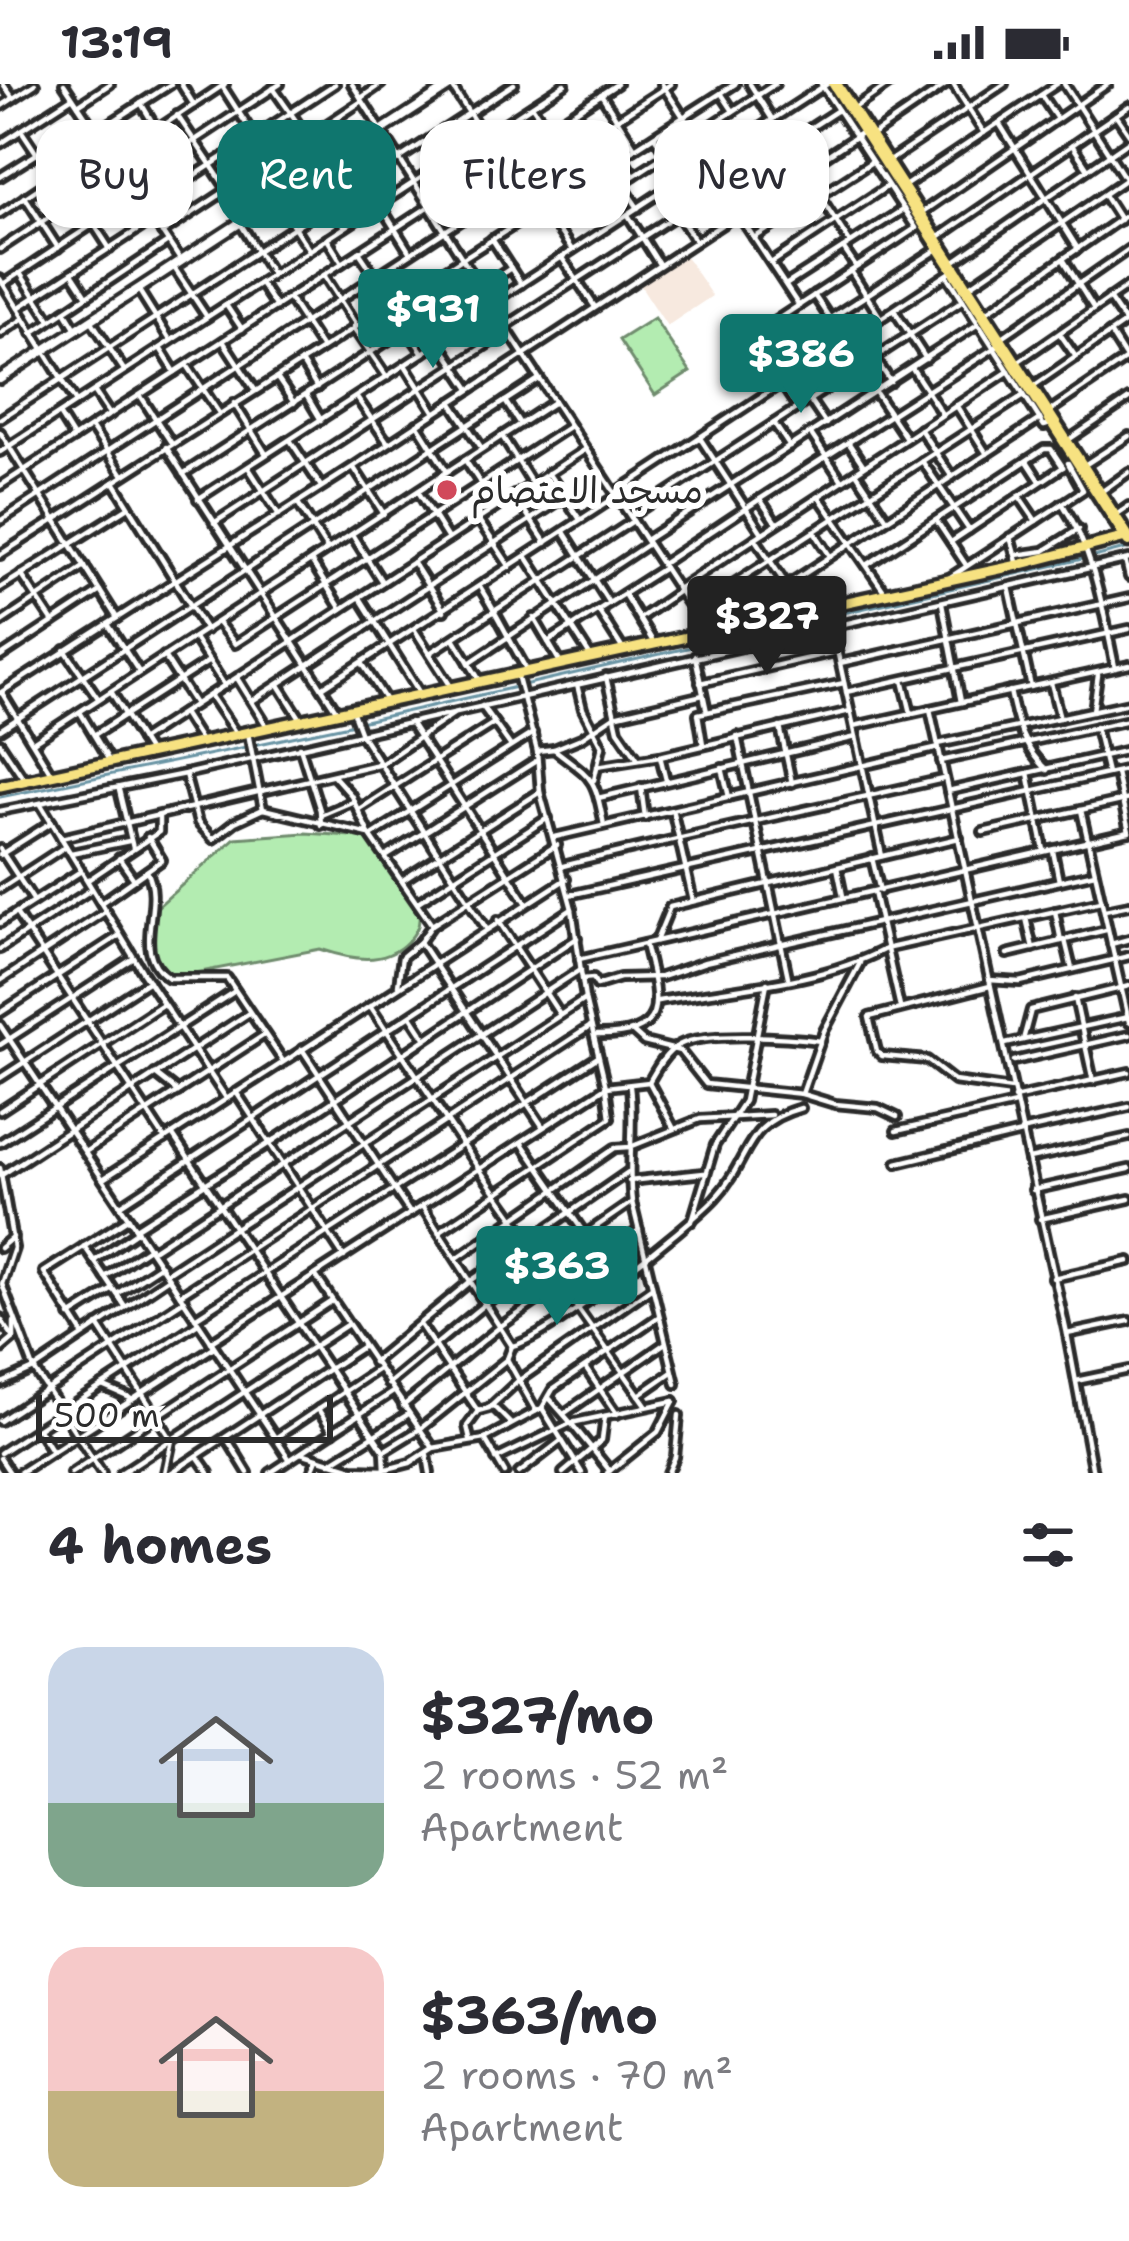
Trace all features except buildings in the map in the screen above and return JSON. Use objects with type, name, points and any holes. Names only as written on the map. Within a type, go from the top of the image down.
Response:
[{"type":"highway","points":[[830,85],[940,242],[965,294],[1028,392],[1067,441],[1073,463],[1101,492],[1125,529],[1107,541]]},
{"type":"main road","points":[[0,786],[886,594],[1107,541]]},
{"type":"street","points":[[3,84],[13,98]]},
{"type":"street","points":[[0,107],[35,84]]},
{"type":"street","points":[[64,84],[87,120]]},
{"type":"street","points":[[78,105],[110,84]]},
{"type":"street","points":[[115,120],[171,84]]},
{"type":"street","points":[[181,84],[194,105]]},
{"type":"street","points":[[279,120],[335,84]]},
{"type":"street","points":[[352,84],[375,120]]},
{"type":"street","points":[[332,120],[381,84]]},
{"type":"street","points":[[396,161],[514,84]]},
{"type":"street","points":[[542,84],[549,95]]},
{"type":"street","points":[[511,120],[566,84]]},
{"type":"street","points":[[750,84],[772,119],[830,85]]},
{"type":"street","points":[[719,120],[775,84]]},
{"type":"street","points":[[829,120],[889,84]]},
{"type":"street","points":[[829,154],[950,84],[984,133]]},
{"type":"street","points":[[887,162],[1004,84]]},
{"type":"street","points":[[430,653],[910,334],[1127,178],[1061,84],[903,187]]},
{"type":"street","points":[[785,285],[1015,149],[1108,84]]},
{"type":"street","points":[[169,120],[223,85],[244,120]]},
{"type":"street","points":[[396,122],[452,85],[474,120]]},
{"type":"street","points":[[562,120],[613,85]]},
{"type":"street","points":[[614,120],[666,85],[685,120]]},
{"type":"street","points":[[678,120],[732,85]]},
{"type":"street","points":[[195,139],[277,86],[296,120]]},
{"type":"street","points":[[721,93],[733,111]]},
{"type":"street","points":[[601,94],[635,148]]},
{"type":"street","points":[[1041,95],[1057,119]]},
{"type":"street","points":[[0,144],[73,97]]},
{"type":"street","points":[[141,103],[152,120]]},
{"type":"street","points":[[532,106],[542,120]]},
{"type":"street","points":[[766,359],[866,295],[1129,106]]},
{"type":"street","points":[[177,115],[217,173]]},
{"type":"street","points":[[322,688],[480,588],[952,269],[1129,138],[1116,115]]},
{"type":"street","points":[[999,124],[1078,248]]},
{"type":"street","points":[[21,130],[36,152]]},
{"type":"street","points":[[797,407],[751,337],[916,229],[913,208],[887,185],[872,161],[864,134]]},
{"type":"street","points":[[630,151],[654,136]]},
{"type":"street","points":[[1072,146],[1088,170]]},
{"type":"street","points":[[396,154],[420,191]]},
{"type":"street","points":[[0,161],[4,175],[36,155]]},
{"type":"street","points":[[193,176],[217,160]]},
{"type":"street","points":[[829,189],[872,161]]},
{"type":"street","points":[[630,178],[654,163]]},
{"type":"street","points":[[630,169],[634,175]]},
{"type":"street","points":[[396,194],[420,178]]},
{"type":"street","points":[[771,263],[887,185]]},
{"type":"street","points":[[0,214],[36,190]]},
{"type":"street","points":[[1104,195],[1120,220]]},
{"type":"street","points":[[162,233],[217,196]]},
{"type":"street","points":[[25,197],[36,215]]},
{"type":"street","points":[[630,197],[638,208]]},
{"type":"street","points":[[630,214],[654,198]]},
{"type":"street","points":[[829,211],[881,319]]},
{"type":"street","points":[[0,486],[420,213]]},
{"type":"street","points":[[469,663],[926,359],[1129,213]]},
{"type":"street","points":[[630,218],[659,264]]},
{"type":"street","points":[[0,249],[36,226]]},
{"type":"street","points":[[44,228],[58,248]]},
{"type":"street","points":[[76,402],[2,281],[86,228]]},
{"type":"street","points":[[96,228],[110,249]]},
{"type":"street","points":[[18,308],[141,228]]},
{"type":"street","points":[[159,228],[207,317]]},
{"type":"street","points":[[0,379],[232,228]]},
{"type":"street","points":[[243,228],[273,274]]},
{"type":"street","points":[[0,419],[292,228]]},
{"type":"street","points":[[295,228],[310,250]]},
{"type":"street","points":[[0,452],[344,228]]},
{"type":"street","points":[[443,228],[707,633]]},
{"type":"street","points":[[0,521],[450,228]]},
{"type":"street","points":[[0,555],[510,228]]},
{"type":"street","points":[[557,228],[572,250]]},
{"type":"street","points":[[490,304],[607,228]]},
{"type":"street","points":[[214,523],[659,228]]},
{"type":"street","points":[[687,228],[695,240]]},
{"type":"street","points":[[52,775],[1,693],[714,228]]},
{"type":"street","points":[[747,228],[799,306]]},
{"type":"street","points":[[754,238],[769,228]]},
{"type":"street","points":[[396,229],[410,254]]},
{"type":"street","points":[[327,239],[342,263]]},
{"type":"street","points":[[492,239],[521,284]]},
{"type":"street","points":[[32,333],[168,242]]},
{"type":"street","points":[[548,642],[999,343],[1129,249]]},
{"type":"street","points":[[359,252],[423,353]]},
{"type":"street","points":[[562,258],[595,307]]},
{"type":"street","points":[[1063,259],[1094,309]]},
{"type":"street","points":[[184,474],[406,329],[512,268]]},
{"type":"street","points":[[20,273],[51,320]]},
{"type":"street","points":[[73,273],[87,296]]},
{"type":"street","points":[[324,275],[387,377]]},
{"type":"street","points":[[426,281],[459,330]]},
{"type":"street","points":[[260,283],[276,307]]},
{"type":"street","points":[[640,618],[1129,285]]},
{"type":"street","points":[[138,289],[171,341]]},
{"type":"street","points":[[0,302],[10,295]]},
{"type":"street","points":[[814,295],[845,342]]},
{"type":"street","points":[[289,298],[321,347]]},
{"type":"street","points":[[693,610],[1127,322],[1109,298]]},
{"type":"street","points":[[226,305],[242,328]]},
{"type":"street","points":[[894,310],[926,359]]},
{"type":"street","points":[[65,311],[76,329]]},
{"type":"street","points":[[199,499],[486,312]]},
{"type":"street","points":[[0,334],[24,319]]},
{"type":"street","points":[[91,320],[124,371]]},
{"type":"street","points":[[787,585],[1047,418],[1128,360],[1110,333]]},
{"type":"street","points":[[858,334],[891,382]]},
{"type":"street","points":[[1060,334],[1076,357]]},
{"type":"street","points":[[223,341],[255,390]]},
{"type":"street","points":[[439,343],[470,389]]},
{"type":"street","points":[[160,348],[176,372]]},
{"type":"street","points":[[300,360],[317,388]]},
{"type":"street","points":[[188,364],[218,413]]},
{"type":"street","points":[[405,365],[435,412]]},
{"type":"street","points":[[912,368],[942,414]]},
{"type":"street","points":[[276,376],[294,403]]},
{"type":"street","points":[[0,730],[539,379]]},
{"type":"street","points":[[94,391],[110,415]]},
{"type":"street","points":[[876,392],[906,438]]},
{"type":"street","points":[[140,395],[228,546],[338,713]]},
{"type":"street","points":[[306,395],[321,420]]},
{"type":"street","points":[[356,397],[388,443]]},
{"type":"street","points":[[809,399],[826,424]]},
{"type":"street","points":[[451,401],[483,449]]},
{"type":"street","points":[[505,401],[520,424]]},
{"type":"street","points":[[33,742],[554,402]]},
{"type":"street","points":[[234,403],[266,454]]},
{"type":"street","points":[[1067,441],[1128,403]]},
{"type":"street","points":[[956,405],[987,454]]},
{"type":"street","points":[[59,414],[74,438]]},
{"type":"street","points":[[774,423],[790,448]]},
{"type":"street","points":[[417,424],[447,472]]},
{"type":"street","points":[[218,622],[233,644],[570,426]]},
{"type":"street","points":[[91,427],[123,476]]},
{"type":"street","points":[[920,429],[952,477]]},
{"type":"street","points":[[0,432],[117,618]]},
{"type":"street","points":[[812,434],[842,481]]},
{"type":"street","points":[[502,436],[532,484]]},
{"type":"street","points":[[951,542],[1040,482],[1129,436]]},
{"type":"street","points":[[700,438],[762,533]]},
{"type":"street","points":[[290,440],[321,487]]},
{"type":"street","points":[[848,442],[864,466]]},
{"type":"street","points":[[867,565],[1049,448],[1073,463],[1084,489],[944,581]]},
{"type":"street","points":[[141,740],[586,449]]},
{"type":"street","points":[[465,460],[496,507]]},
{"type":"street","points":[[922,461],[969,530]]},
{"type":"street","points":[[1027,461],[1040,482]]},
{"type":"street","points":[[248,466],[279,515]]},
{"type":"street","points":[[353,467],[384,514]]},
{"type":"street","points":[[856,472],[887,519]]},
{"type":"street","points":[[1101,492],[1129,472]]},
{"type":"street","points":[[548,473],[580,520]]},
{"type":"street","points":[[252,701],[602,473]]},
{"type":"street","points":[[114,482],[206,630]]},
{"type":"street","points":[[418,491],[448,539]]},
{"type":"street","points":[[514,495],[546,543]]},
{"type":"street","points":[[819,496],[886,594]]},
{"type":"street","points":[[1019,496],[1036,520]]},
{"type":"street","points":[[760,499],[776,524]]},
{"type":"street","points":[[298,502],[328,550]]},
{"type":"street","points":[[1062,503],[1087,548],[1115,668]]},
{"type":"street","points":[[1,585],[129,506]]},
{"type":"street","points":[[1125,529],[1129,506]]},
{"type":"street","points":[[478,519],[510,566]]},
{"type":"street","points":[[936,520],[967,565]]},
{"type":"street","points":[[1010,537],[1017,560],[1079,529]]},
{"type":"street","points":[[814,531],[830,556]]},
{"type":"street","points":[[563,532],[609,603]]},
{"type":"street","points":[[352,534],[382,582]]},
{"type":"street","points":[[755,538],[803,611]]},
{"type":"street","points":[[526,556],[592,658]]},
{"type":"street","points":[[0,811],[185,774],[1127,559],[1129,577]]},
{"type":"street","points":[[311,561],[341,609]]},
{"type":"street","points":[[413,562],[444,610]]},
{"type":"street","points":[[0,622],[85,566]]},
{"type":"street","points":[[21,574],[53,622]]},
{"type":"street","points":[[1009,587],[1030,687]]},
{"type":"street","points":[[439,1232],[612,1117],[585,999],[566,879],[540,792],[522,673],[507,628],[480,588]]},
{"type":"street","points":[[0,657],[100,591]]},
{"type":"street","points":[[624,594],[655,644]]},
{"type":"street","points":[[359,598],[421,695]]},
{"type":"street","points":[[840,663],[1129,598]]},
{"type":"street","points":[[942,603],[961,702]]},
{"type":"street","points":[[598,610],[624,651]]},
{"type":"street","points":[[534,618],[561,664]]},
{"type":"street","points":[[108,624],[140,672]]},
{"type":"street","points":[[832,626],[882,856]]},
{"type":"street","points":[[414,629],[453,688]]},
{"type":"street","points":[[846,692],[1129,629]]},
{"type":"street","points":[[194,638],[225,686]]},
{"type":"street","points":[[454,638],[481,682]]},
{"type":"street","points":[[65,650],[98,698]]},
{"type":"street","points":[[700,683],[837,651]]},
{"type":"street","points":[[164,656],[195,704]]},
{"type":"street","points":[[694,656],[706,712]]},
{"type":"street","points":[[94,735],[209,661]]},
{"type":"street","points":[[362,663],[387,702]]},
{"type":"street","points":[[854,726],[1129,665]]},
{"type":"street","points":[[1093,711],[1098,673]]},
{"type":"street","points":[[606,677],[618,730],[638,758]]},
{"type":"street","points":[[237,678],[268,728]]},
{"type":"street","points":[[903,680],[911,713]]},
{"type":"street","points":[[703,743],[697,715],[844,683]]},
{"type":"street","points":[[1051,683],[1060,718]]},
{"type":"street","points":[[278,684],[302,721]]},
{"type":"street","points":[[577,684],[583,709],[603,748],[594,780],[604,826]]},
{"type":"street","points":[[110,691],[150,754]]},
{"type":"street","points":[[1010,691],[1017,727],[1047,770]]},
{"type":"street","points":[[210,695],[242,734],[263,809]]},
{"type":"street","points":[[537,751],[554,749],[614,716],[703,695]]},
{"type":"street","points":[[398,986],[402,957],[432,925],[556,841],[1129,703]]},
{"type":"street","points":[[482,706],[510,745]]},
{"type":"street","points":[[930,709],[1093,1473]]},
{"type":"street","points":[[1104,709],[1108,724]]},
{"type":"street","points":[[352,710],[361,734],[486,928]]},
{"type":"street","points":[[62,838],[382,764],[457,711]]},
{"type":"street","points":[[597,766],[660,756],[850,711]]},
{"type":"street","points":[[80,712],[110,762]]},
{"type":"street","points":[[183,713],[202,742]]},
{"type":"street","points":[[941,761],[1129,720]]},
{"type":"street","points":[[410,722],[526,902]]},
{"type":"street","points":[[359,809],[494,723]]},
{"type":"street","points":[[779,727],[792,783]]},
{"type":"street","points":[[1096,728],[1107,773]]},
{"type":"street","points":[[185,774],[203,831],[216,839],[232,824],[263,809],[370,835],[532,733]]},
{"type":"street","points":[[737,736],[788,979]]},
{"type":"street","points":[[598,798],[856,736]]},
{"type":"street","points":[[0,743],[25,781]]},
{"type":"street","points":[[300,747],[320,825]]},
{"type":"street","points":[[554,749],[594,780]]},
{"type":"street","points":[[948,791],[1129,749]]},
{"type":"street","points":[[660,756],[666,781]]},
{"type":"street","points":[[387,856],[536,761]]},
{"type":"street","points":[[722,768],[729,797]]},
{"type":"street","points":[[569,895],[1129,769]]},
{"type":"street","points":[[579,959],[1129,832],[1116,772]]},
{"type":"street","points":[[1028,773],[1059,881]]},
{"type":"street","points":[[334,776],[432,925]]},
{"type":"street","points":[[563,866],[945,778]]},
{"type":"street","points":[[118,787],[131,844]]},
{"type":"street","points":[[641,787],[645,817]]},
{"type":"street","points":[[402,880],[540,792]]},
{"type":"street","points":[[983,832],[1125,800]]},
{"type":"street","points":[[321,815],[354,801]]},
{"type":"street","points":[[40,803],[226,1098]]},
{"type":"street","points":[[1002,1045],[1128,1019],[1125,987],[1114,959],[1081,810]]},
{"type":"street","points":[[673,811],[694,901]]},
{"type":"street","points":[[71,853],[148,837],[160,831],[159,816]]},
{"type":"street","points":[[418,902],[548,818]]},
{"type":"street","points":[[34,902],[1,852],[52,822]]},
{"type":"street","points":[[101,903],[163,859],[148,837]]},
{"type":"street","points":[[656,941],[666,909],[959,838]]},
{"type":"street","points":[[87,881],[131,844]]},
{"type":"street","points":[[0,889],[66,846]]},
{"type":"street","points":[[119,858],[134,880]]},
{"type":"street","points":[[872,858],[885,950],[900,1007]]},
{"type":"street","points":[[837,867],[843,898]]},
{"type":"street","points":[[0,923],[82,871]]},
{"type":"street","points":[[147,871],[154,886],[148,939],[154,966],[169,978],[227,978],[283,1061]]},
{"type":"street","points":[[582,980],[593,978],[598,985],[661,977],[705,962],[1095,873]]},
{"type":"street","points":[[103,1179],[566,879]]},
{"type":"street","points":[[0,949],[92,889]]},
{"type":"street","points":[[658,1001],[788,979],[860,962],[885,950],[1101,901]]},
{"type":"street","points":[[1103,911],[1129,905]]},
{"type":"street","points":[[121,1205],[572,909]]},
{"type":"street","points":[[0,982],[106,911]]},
{"type":"street","points":[[1055,911],[1072,969]]},
{"type":"street","points":[[16,913],[132,1089],[189,1161],[384,1450],[385,1472]]},
{"type":"street","points":[[1026,918],[1034,948]]},
{"type":"street","points":[[498,920],[560,1015]]},
{"type":"street","points":[[1007,954],[1108,930]]},
{"type":"street","points":[[0,1013],[120,935]]},
{"type":"street","points":[[94,1261],[577,938]]},
{"type":"street","points":[[1111,944],[1129,939]]},
{"type":"street","points":[[420,942],[543,1127]]},
{"type":"street","points":[[596,1036],[633,1033],[653,1018],[658,1001],[646,944]]},
{"type":"street","points":[[1012,1089],[954,1081],[932,1061],[879,1054],[869,1015],[989,983],[1019,982],[1129,956]]},
{"type":"street","points":[[0,1046],[134,958]]},
{"type":"street","points":[[802,1094],[821,1041],[860,962]]},
{"type":"street","points":[[105,1277],[581,969]]},
{"type":"street","points":[[0,1078],[149,981]]},
{"type":"street","points":[[692,1220],[704,1173],[747,1088],[768,982]]},
{"type":"street","points":[[1023,1040],[1031,1010],[1125,987]]},
{"type":"street","points":[[0,1143],[235,991]]},
{"type":"street","points":[[1075,998],[1094,1081]]},
{"type":"street","points":[[0,1384],[34,1369],[234,1228],[585,999]]},
{"type":"street","points":[[1,1109],[163,1004]]},
{"type":"street","points":[[370,1005],[647,1406]]},
{"type":"street","points":[[102,1473],[34,1369],[2,1281],[14,1259],[1,1172],[249,1013]]},
{"type":"street","points":[[411,1016],[425,1038]]},
{"type":"street","points":[[0,1025],[290,1460]]},
{"type":"street","points":[[0,1420],[591,1026]]},
{"type":"street","points":[[633,1033],[650,1044],[682,1053],[702,1082],[719,1088],[802,1094],[835,1104],[878,1108],[897,1117]]},
{"type":"street","points":[[85,1152],[264,1035]]},
{"type":"street","points":[[1014,1061],[1129,1035]]},
{"type":"street","points":[[629,1087],[649,1082],[673,1048],[693,1039],[821,1041]]},
{"type":"street","points":[[302,1049],[410,1213]]},
{"type":"street","points":[[598,1056],[264,1274],[0,1456],[15,1473],[52,1451],[543,1127],[606,1087],[624,1083],[629,1087],[633,1113],[628,1172],[632,1202],[676,1384]]},
{"type":"street","points":[[896,1131],[1129,1072]]},
{"type":"street","points":[[155,1074],[178,1092]]},
{"type":"street","points":[[649,1082],[673,1127]]},
{"type":"street","points":[[236,1092],[344,1257]]},
{"type":"street","points":[[897,1163],[1129,1107]]},
{"type":"street","points":[[457,1258],[615,1148],[630,1148],[700,1119],[801,1108]]},
{"type":"street","points":[[512,1346],[578,1306],[692,1220],[726,1185],[761,1127],[777,1114]]},
{"type":"street","points":[[1027,1160],[1129,1138]]},
{"type":"street","points":[[521,1142],[616,1279]]},
{"type":"street","points":[[1034,1190],[1129,1168]]},
{"type":"street","points":[[373,1361],[472,1280],[628,1172]]},
{"type":"street","points":[[629,1181],[704,1173]]},
{"type":"street","points":[[1040,1219],[1129,1199]]},
{"type":"street","points":[[388,1384],[486,1303],[632,1202]]},
{"type":"street","points":[[384,1450],[420,1429],[507,1359],[512,1346],[422,1206]]},
{"type":"street","points":[[83,1335],[44,1272],[129,1217]]},
{"type":"street","points":[[403,1406],[501,1326],[638,1230]]},
{"type":"street","points":[[0,1247],[13,1237]]},
{"type":"street","points":[[84,1246],[125,1307]]},
{"type":"street","points":[[0,1268],[14,1259]]},
{"type":"street","points":[[1053,1278],[1129,1262]]},
{"type":"street","points":[[70,1316],[161,1264]]},
{"type":"street","points":[[316,1276],[420,1429],[430,1450],[430,1473]]},
{"type":"street","points":[[470,1441],[467,1426],[478,1411],[493,1405],[518,1381],[651,1288]]},
{"type":"street","points":[[71,1473],[332,1301]]},
{"type":"street","points":[[0,1350],[14,1338],[14,1316]]},
{"type":"street","points":[[301,1453],[352,1469],[385,1472],[430,1450],[484,1439],[539,1409],[554,1389],[658,1316]]},
{"type":"street","points":[[0,1318],[14,1338]]},
{"type":"street","points":[[1066,1334],[1129,1321]]},
{"type":"street","points":[[121,1473],[347,1324]]},
{"type":"street","points":[[420,1324],[478,1411]]},
{"type":"street","points":[[98,1325],[172,1440],[168,1473]]},
{"type":"street","points":[[563,1414],[664,1344]]},
{"type":"street","points":[[168,1473],[362,1346]]},
{"type":"street","points":[[507,1359],[582,1473]]},
{"type":"street","points":[[585,1366],[616,1414]]},
{"type":"street","points":[[275,1438],[378,1369]]},
{"type":"street","points":[[1076,1381],[1129,1370]]},
{"type":"street","points":[[639,1395],[672,1372]]},
{"type":"street","points":[[103,1386],[133,1399]]},
{"type":"street","points":[[270,1473],[393,1392]]},
{"type":"street","points":[[496,1460],[571,1423],[674,1402],[658,1432],[608,1472],[593,1449],[571,1423],[550,1399]]},
{"type":"street","points":[[493,1405],[511,1424]]},
{"type":"street","points":[[318,1409],[333,1432]]},
{"type":"street","points":[[330,1463],[408,1414]]},
{"type":"street","points":[[668,1473],[675,1457],[680,1415]]},
{"type":"street","points":[[563,1473],[605,1435],[605,1416]]},
{"type":"street","points":[[38,1430],[52,1451]]},
{"type":"street","points":[[226,1437],[248,1473]]},
{"type":"street","points":[[484,1439],[505,1473]]},
{"type":"street","points":[[519,1473],[563,1439]]},
{"type":"street","points":[[197,1456],[209,1473]]},
{"type":"street","points":[[311,1473],[317,1459]]},
{"type":"shaded area","points":[[684,254],[712,296],[667,326],[639,283]]},
{"type":"green space","points":[[654,318],[690,372],[655,395],[619,340]]},
{"type":"green space","points":[[305,833],[368,837],[416,906],[419,924],[408,941],[378,958],[320,949],[180,976],[162,971],[152,951],[154,910],[235,838]]},
{"type":"waterway","points":[[1094,557],[1129,548]]},
{"type":"waterway","points":[[523,685],[1087,558]]},
{"type":"waterway","points":[[360,722],[516,687]]},
{"type":"waterway","points":[[254,745],[354,724]]},
{"type":"waterway","points":[[0,797],[246,747]]},
{"type":"place","name":"مسجد الاعتصام","points":[[447,490]]}]
